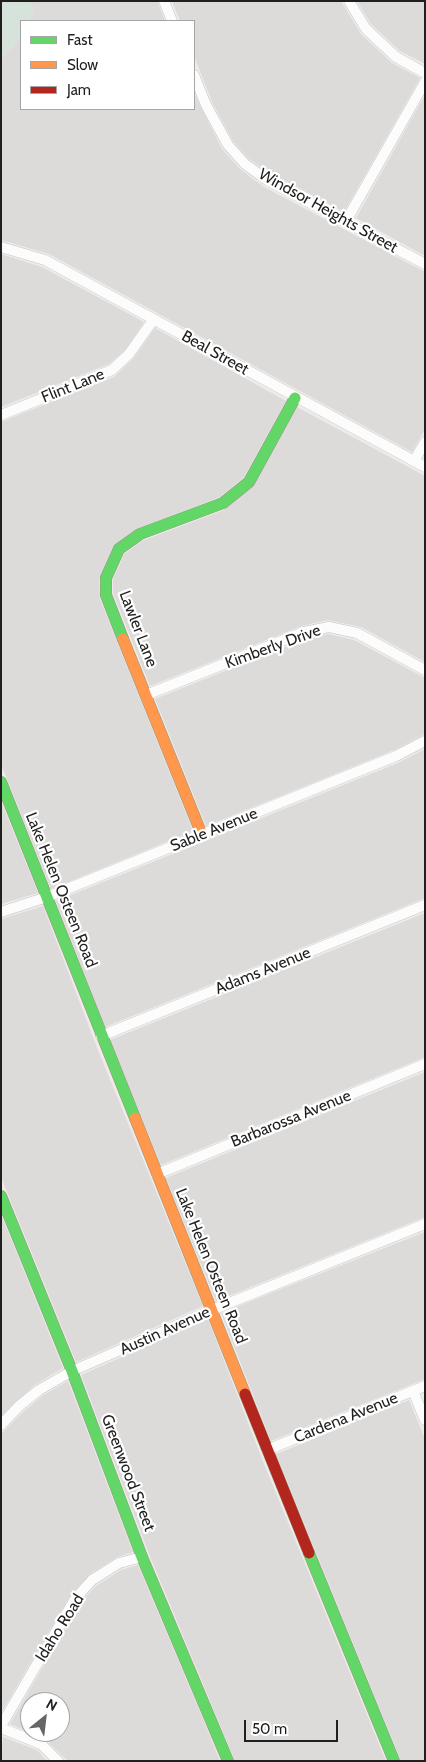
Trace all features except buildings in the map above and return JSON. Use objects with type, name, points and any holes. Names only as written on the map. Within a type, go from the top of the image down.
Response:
[{"type":"street","points":[[164,1],[172,20]]},
{"type":"street","points":[[349,1],[366,29],[396,57],[425,73]]},
{"type":"street","name":"Windsor Heights Street","points":[[195,78],[206,105],[228,145],[245,164],[268,180],[425,264]]},
{"type":"street","points":[[346,221],[425,82]]},
{"type":"street","name":"Beal Street","points":[[1,247],[45,260],[295,398],[425,467]]},
{"type":"street","name":"Flint Lane","points":[[1,415],[112,370],[129,354],[154,319]]},
{"type":"street","name":"Lawler Lane","points":[[202,835],[106,595],[106,578],[119,549],[140,534],[223,503],[249,482],[295,398]]},
{"type":"street","points":[[414,461],[425,442]]},
{"type":"street","name":"Kimberly Drive","points":[[146,695],[304,632],[329,627],[357,633],[425,670]]},
{"type":"street","name":"Sable Avenue","points":[[1,912],[47,897],[202,835],[396,756],[425,741]]},
{"type":"street","name":"Lake Helen Osteen Road","points":[[1,782],[267,1450],[394,1761]]},
{"type":"street","name":"Adams Avenue","points":[[101,1036],[425,905]]},
{"type":"street","name":"Barbarossa Avenue","points":[[157,1174],[425,1064]]},
{"type":"street","name":"Greenwood Street","points":[[1,1196],[72,1371],[142,1557],[228,1761]]},
{"type":"street","name":"Austin Avenue","points":[[1,1425],[19,1406],[39,1390],[72,1371],[212,1310],[425,1224]]},
{"type":"street","name":"Cardena Avenue","points":[[267,1450],[425,1386]]},
{"type":"street","points":[[413,1390],[425,1420]]},
{"type":"street","name":"Idaho Road","points":[[1,1727],[76,1599],[92,1580],[119,1563],[142,1557]]},
{"type":"street","points":[[1,1727],[41,1744],[58,1761]]},
{"type":"shaded area","points":[[1,1],[30,1],[34,11],[29,20],[20,20],[20,35],[16,43],[1,58]]},
{"type":"shaded area","points":[[30,1],[157,1],[165,20],[29,20],[34,11]]},
{"type":"shaded area","points":[[172,1],[341,1],[361,34],[392,63],[420,78],[344,212],[271,174],[249,159],[233,141],[212,102],[195,59],[195,20],[180,20]]},
{"type":"shaded area","points":[[357,1],[425,1],[425,64],[400,51],[371,24]]},
{"type":"shaded area","points":[[20,35],[20,110],[195,110],[195,95],[222,149],[240,169],[264,187],[425,272],[425,429],[412,452],[49,254],[1,240],[1,58],[16,43]]},
{"type":"shaded area","points":[[425,95],[425,256],[356,218]]},
{"type":"shaded area","points":[[1,254],[42,267],[144,322],[125,350],[109,364],[1,407]]},
{"type":"shaded area","points":[[155,328],[286,401],[244,477],[220,497],[137,529],[99,579],[100,599],[193,831],[51,889],[1,764],[1,422],[114,377],[134,358]]},
{"type":"shaded area","points":[[297,407],[425,476],[425,662],[361,627],[328,620],[302,626],[150,686],[113,593],[113,579],[124,554],[142,541],[224,510]]},
{"type":"shaded area","points":[[328,634],[354,640],[425,678],[425,734],[394,750],[206,826],[155,699],[305,639]]},
{"type":"shaded area","points":[[425,749],[425,898],[105,1027],[56,901],[398,763]]},
{"type":"shaded area","points":[[1,801],[38,893],[1,904]]},
{"type":"shaded area","points":[[43,906],[96,1045],[203,1306],[76,1362],[1,1177],[1,919]]},
{"type":"shaded area","points":[[425,913],[425,1057],[161,1165],[110,1040]]},
{"type":"shaded area","points":[[425,1072],[425,1217],[216,1301],[166,1178]]},
{"type":"shaded area","points":[[1,1214],[63,1368],[36,1384],[1,1416]]},
{"type":"shaded area","points":[[425,1232],[425,1379],[271,1441],[221,1313]]},
{"type":"shaded area","points":[[208,1319],[262,1459],[386,1761],[235,1761],[149,1554],[81,1375]]},
{"type":"shaded area","points":[[68,1381],[133,1552],[117,1557],[90,1574],[70,1596],[1,1713],[1,1434],[42,1396]]},
{"type":"shaded area","points":[[409,1400],[425,1439],[425,1761],[401,1761],[276,1454]]},
{"type":"shaded area","points":[[138,1565],[220,1761],[68,1761],[48,1742],[70,1742],[70,1692],[29,1692],[80,1603],[96,1586],[121,1570]]},
{"type":"shaded area","points":[[20,1707],[20,1728],[10,1724]]},
{"type":"shaded area","points":[[3,1737],[37,1750],[47,1761],[1,1761]]},
{"type":"traffic: fast","points":[[123,639],[106,595],[106,578],[119,549],[140,534],[223,503],[249,482],[295,398]]},
{"type":"traffic: fast","points":[[1,782],[135,1118]]},
{"type":"traffic: fast","points":[[1,1196],[72,1371],[142,1557],[228,1761]]},
{"type":"traffic: fast","points":[[309,1553],[394,1761]]},
{"type":"traffic: slow","points":[[123,639],[202,835]]},
{"type":"traffic: slow","points":[[135,1118],[245,1394]]},
{"type":"traffic: jam","points":[[245,1394],[309,1553]]}]
